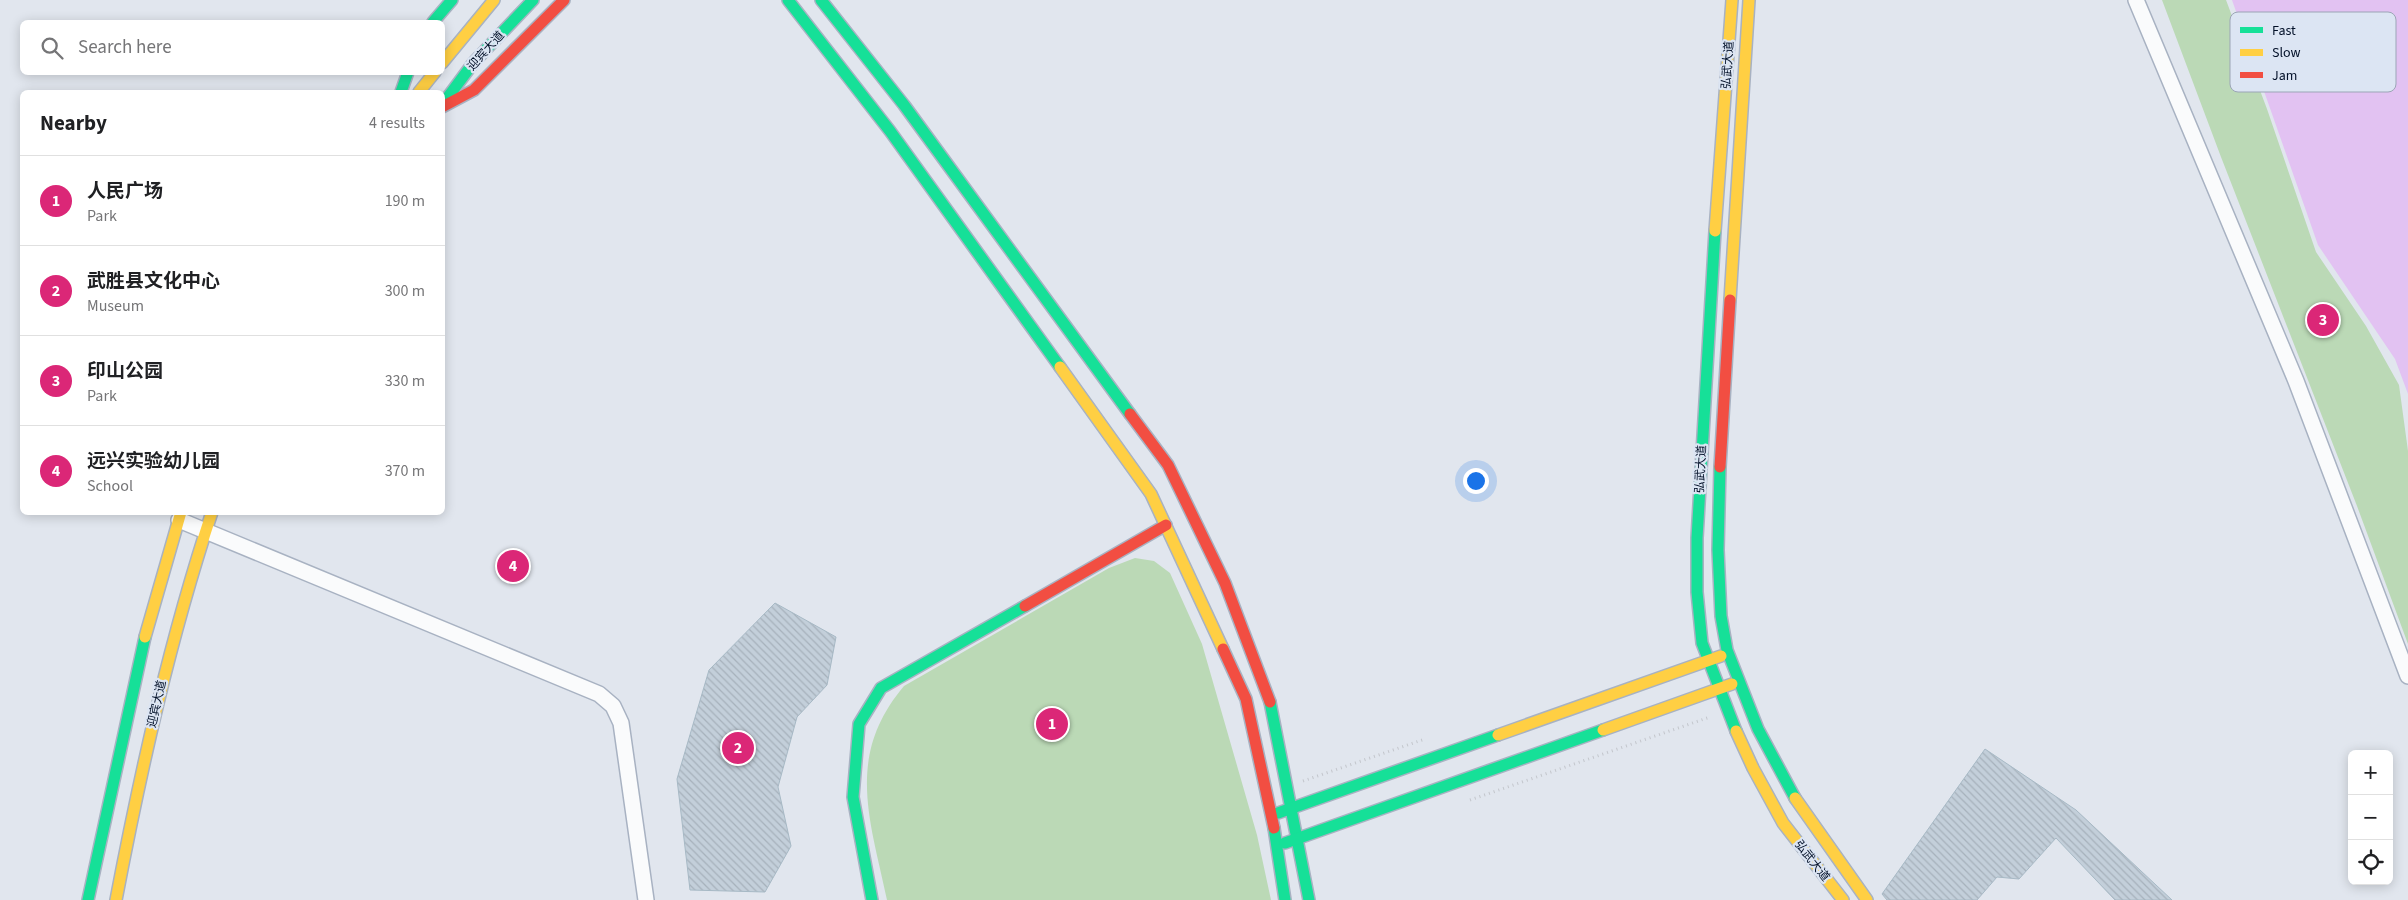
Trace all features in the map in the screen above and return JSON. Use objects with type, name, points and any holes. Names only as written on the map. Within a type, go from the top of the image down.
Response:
[{"type":"main road","points":[[435,20],[452,0]]},
{"type":"main road","name":"迎宾大道","points":[[445,59],[494,0]]},
{"type":"main road","name":"迎宾大道","points":[[445,102],[474,62],[533,0]]},
{"type":"main road","points":[[445,104],[474,90],[564,0]]},
{"type":"main road","points":[[788,0],[890,131],[1151,494],[1246,699],[1278,846],[1285,900]]},
{"type":"main road","points":[[821,0],[904,105],[1168,465],[1225,583],[1270,699],[1309,900]]},
{"type":"main road","name":"弘武大道","points":[[1732,0],[1709,309],[1697,538],[1697,592],[1702,643],[1719,689],[1753,768],[1783,824],[1843,900]]},
{"type":"main road","name":"弘武大道","points":[[1749,0],[1720,464],[1718,550],[1721,616],[1728,654],[1758,729],[1797,802],[1867,900]]},
{"type":"main road","points":[[402,90],[407,75]]},
{"type":"main road","points":[[421,90],[433,75]]},
{"type":"main road","name":"迎宾大道","points":[[116,900],[157,698],[189,579],[211,515]]},
{"type":"main road","points":[[88,900],[150,617],[180,516]]},
{"type":"main road","points":[[872,900],[853,797],[859,724],[881,688],[1166,524]]},
{"type":"main road","points":[[1270,815],[1728,654]]},
{"type":"main road","points":[[1278,846],[1738,682]]},
{"type":"street","points":[[2136,0],[2296,381],[2408,676]]},
{"type":"street","points":[[180,516],[205,531],[599,694],[613,706],[621,723],[646,900]]},
{"type":"path","points":[[1468,800],[1728,711]]},
{"type":"green space","points":[[2162,0],[2226,0],[2231,12],[2230,92],[2261,92],[2316,252],[2366,326],[2399,385],[2408,451],[2408,644],[2357,506]]},
{"type":"green space","points":[[1135,558],[1154,561],[1170,573],[1202,644],[1257,835],[1271,900],[887,900],[869,815],[868,763],[874,738],[886,712],[904,686],[1109,568]]},
{"type":"shaded area","points":[[2232,0],[2408,0],[2408,394],[2395,359],[2318,245],[2264,92],[2396,92],[2396,12],[2236,12]]},
{"type":"building","points":[[775,603],[836,637],[827,685],[797,717],[778,787],[791,846],[765,892],[690,890],[677,779],[709,670]]},
{"type":"building","points":[[1985,749],[2076,810],[2172,900],[2115,900],[2056,838],[2019,879],[1997,877],[1977,900],[1887,900],[1882,894]]},
{"type":"traffic: fast","points":[[435,20],[452,0]]},
{"type":"traffic: fast","points":[[445,101],[474,62],[533,0]]},
{"type":"traffic: fast","points":[[788,0],[890,131],[1060,367]]},
{"type":"traffic: fast","points":[[821,0],[904,105],[1130,414]]},
{"type":"traffic: fast","points":[[402,90],[407,75]]},
{"type":"traffic: fast","points":[[1715,231],[1697,538],[1697,592],[1702,643],[1736,731]]},
{"type":"traffic: fast","points":[[1720,467],[1718,550],[1721,616],[1727,650],[1758,729],[1795,798]]},
{"type":"traffic: fast","points":[[872,900],[853,797],[859,724],[881,688],[1025,606]]},
{"type":"traffic: fast","points":[[88,900],[145,637]]},
{"type":"traffic: fast","points":[[1270,702],[1309,900]]},
{"type":"traffic: fast","points":[[1285,843],[1603,730]]},
{"type":"traffic: fast","points":[[1278,813],[1498,735]]},
{"type":"traffic: fast","points":[[1274,828],[1285,900]]},
{"type":"traffic: slow","points":[[445,59],[494,0]]},
{"type":"traffic: slow","points":[[1715,231],[1732,0]]},
{"type":"traffic: slow","points":[[1730,300],[1749,0]]},
{"type":"traffic: slow","points":[[421,90],[433,75]]},
{"type":"traffic: slow","points":[[1060,367],[1151,494],[1223,649]]},
{"type":"traffic: slow","points":[[145,637],[180,515]]},
{"type":"traffic: slow","points":[[116,900],[136,802],[170,656],[211,515]]},
{"type":"traffic: slow","points":[[1498,735],[1721,656]]},
{"type":"traffic: slow","points":[[1603,730],[1732,684]]},
{"type":"traffic: slow","points":[[1736,731],[1753,768],[1783,823],[1843,900]]},
{"type":"traffic: slow","points":[[1795,798],[1867,900]]},
{"type":"traffic: jam","points":[[445,105],[474,90],[564,0]]},
{"type":"traffic: jam","points":[[1720,467],[1730,300]]},
{"type":"traffic: jam","points":[[1130,414],[1168,465],[1225,583],[1270,702]]},
{"type":"traffic: jam","points":[[1025,606],[1166,525]]},
{"type":"traffic: jam","points":[[1223,649],[1246,699],[1274,828]]},
{"type":"place","name":"印山公园","points":[[2323,320]]},
{"type":"place","name":"远兴实验幼儿园","points":[[513,566]]},
{"type":"place","name":"人民广场","points":[[1052,724]]},
{"type":"place","name":"武胜县文化中心","points":[[738,748]]}]
